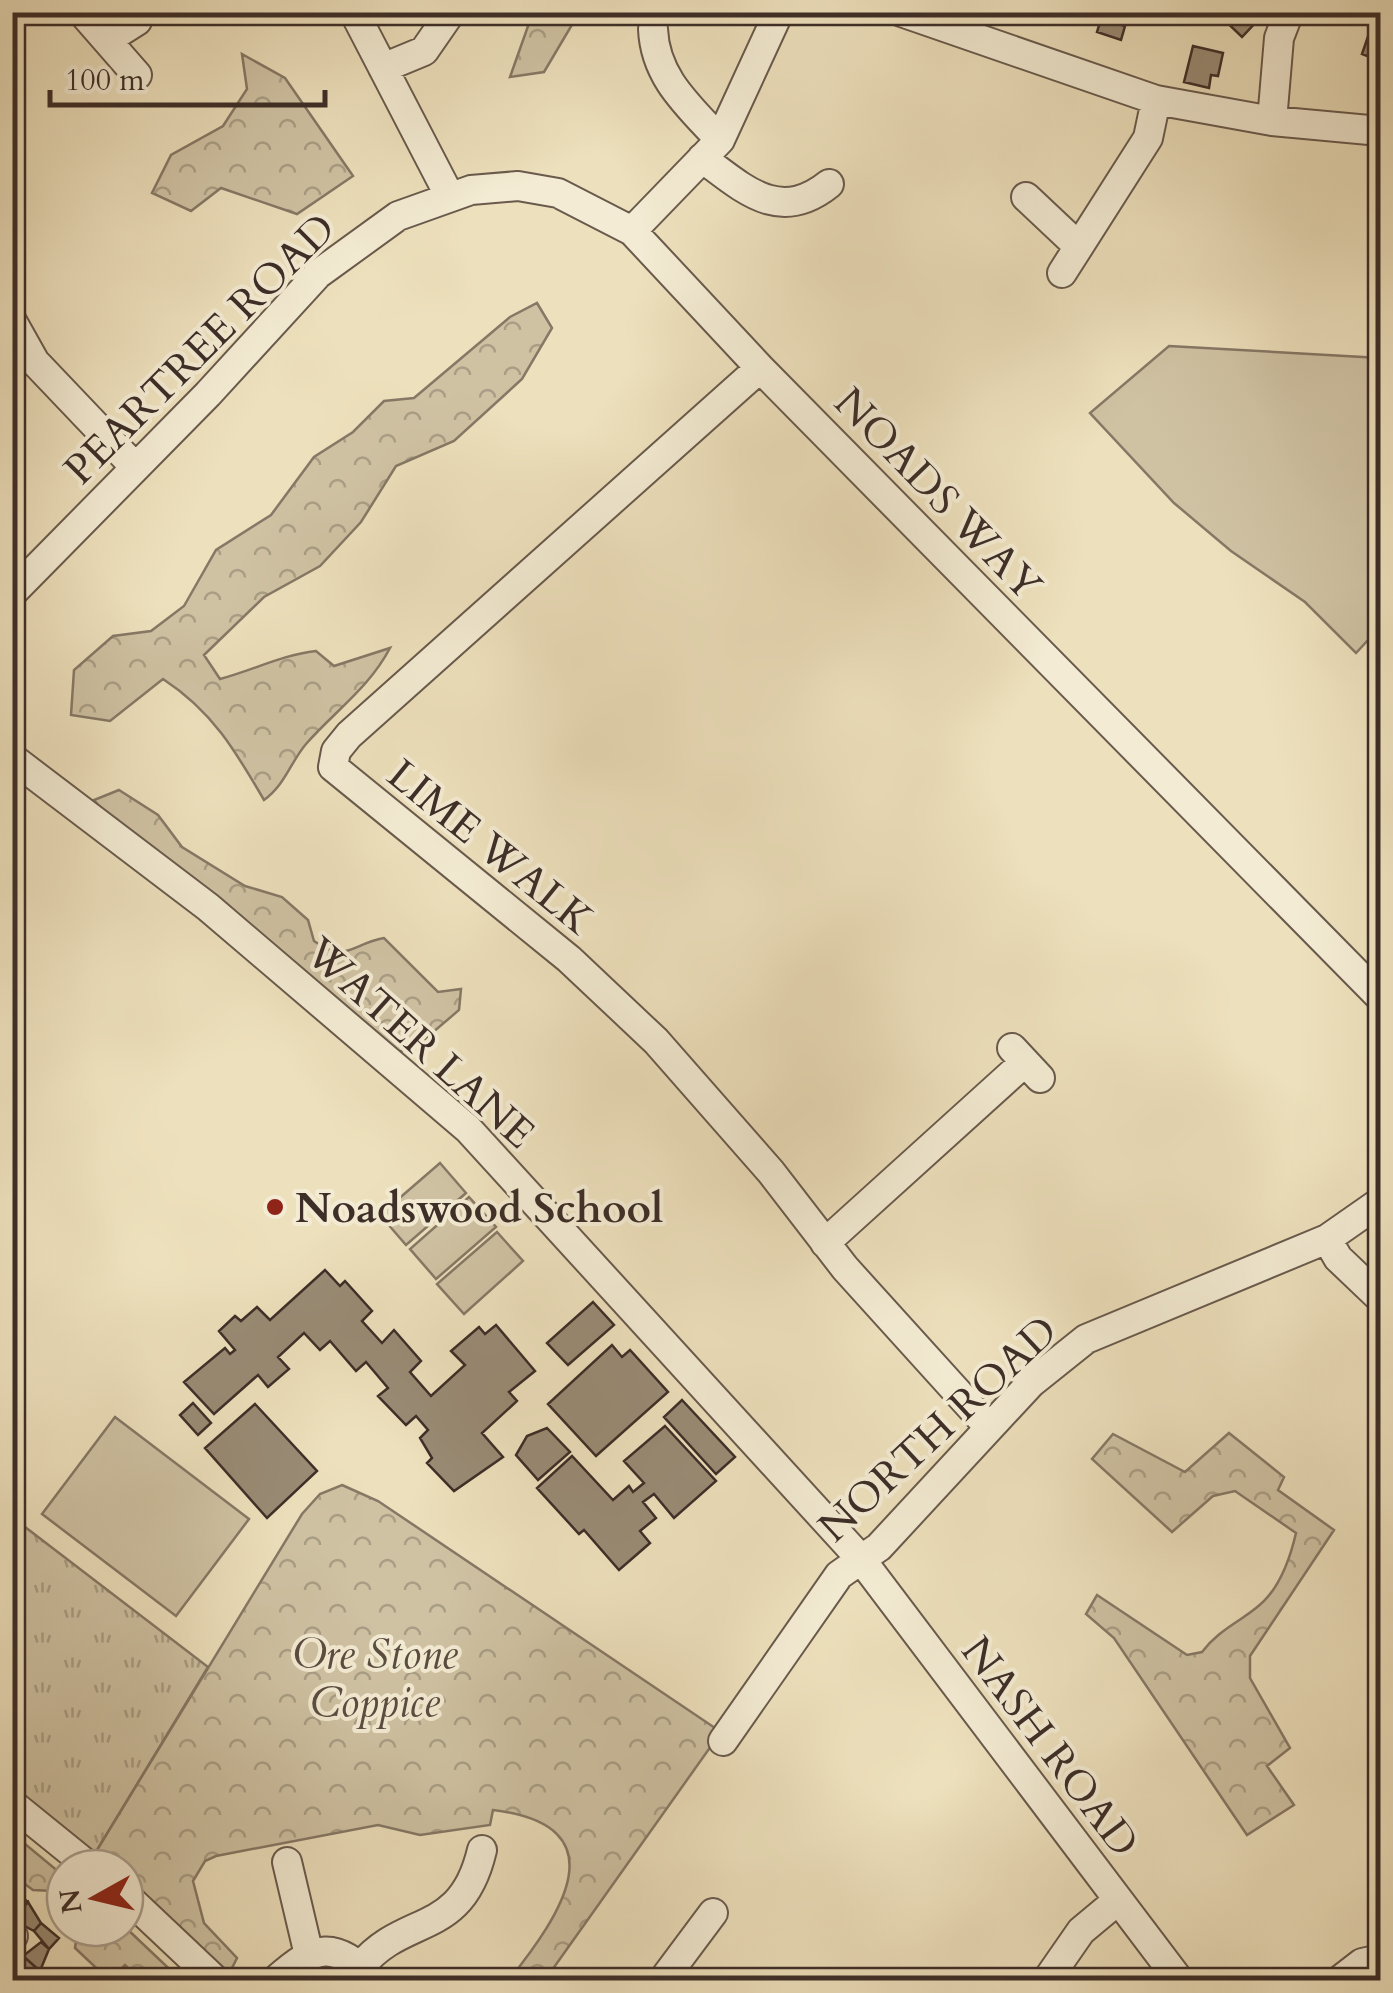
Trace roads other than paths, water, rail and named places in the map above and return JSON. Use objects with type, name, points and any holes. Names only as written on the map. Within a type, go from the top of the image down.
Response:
[{"type":"street","points":[[82,12],[137,74]]},
{"type":"street","points":[[354,12],[450,196]]},
{"type":"street","points":[[383,68],[424,51],[451,12]]},
{"type":"street","points":[[632,231],[711,149],[779,12]]},
{"type":"street","points":[[901,12],[1156,100],[1272,121],[1380,132]]},
{"type":"street","points":[[1272,121],[1279,38],[1289,12]]},
{"type":"street","points":[[107,40],[137,20]]},
{"type":"street","points":[[653,30],[654,50],[670,86],[711,149],[757,199],[785,202],[812,198],[828,184]]},
{"type":"street","points":[[1062,272],[1148,138],[1156,100]]},
{"type":"street","name":"PEARTREE ROAD","points":[[12,593],[335,259],[398,216],[450,196],[495,187],[539,188],[577,200],[632,231]]},
{"type":"street","points":[[1026,197],[1078,246]]},
{"type":"street","name":"NOADS WAY","points":[[632,231],[760,368],[1380,997]]},
{"type":"street","points":[[12,321],[34,362],[134,467]]},
{"type":"street","name":"LIME WALK","points":[[760,368],[349,735],[336,752],[333,767],[617,1003],[690,1076],[825,1243],[988,1426]]},
{"type":"street","name":"WATER LANE","points":[[12,758],[208,907],[468,1129],[860,1558]]},
{"type":"street","points":[[825,1243],[1026,1062]]},
{"type":"street","name":"NORTH ROAD","points":[[723,1740],[840,1574],[879,1548],[988,1426],[1086,1339],[1326,1239],[1380,1202]]},
{"type":"street","points":[[1326,1239],[1338,1258],[1380,1298]]},
{"type":"street","name":"NASH ROAD","points":[[860,1558],[1178,1980]]},
{"type":"street","points":[[12,1804],[67,1848]]},
{"type":"street","points":[[276,1980],[309,1954],[327,1950],[344,1953],[367,1974],[390,1938],[429,1925],[446,1914],[475,1880],[482,1850]]},
{"type":"street","points":[[287,1862],[309,1954]]},
{"type":"street","points":[[1047,1980],[1081,1931],[1117,1901]]},
{"type":"street","points":[[663,1980],[712,1913]]},
{"type":"street","points":[[145,1915],[215,1980]]},
{"type":"street","points":[[1340,1980],[1362,1963],[1380,1959]]},
{"type":"place","name":"Noadswood School","points":[[275,1207]]},
{"type":"park label","name":"Ore Stone Coppice","points":[[375,1677]]}]
